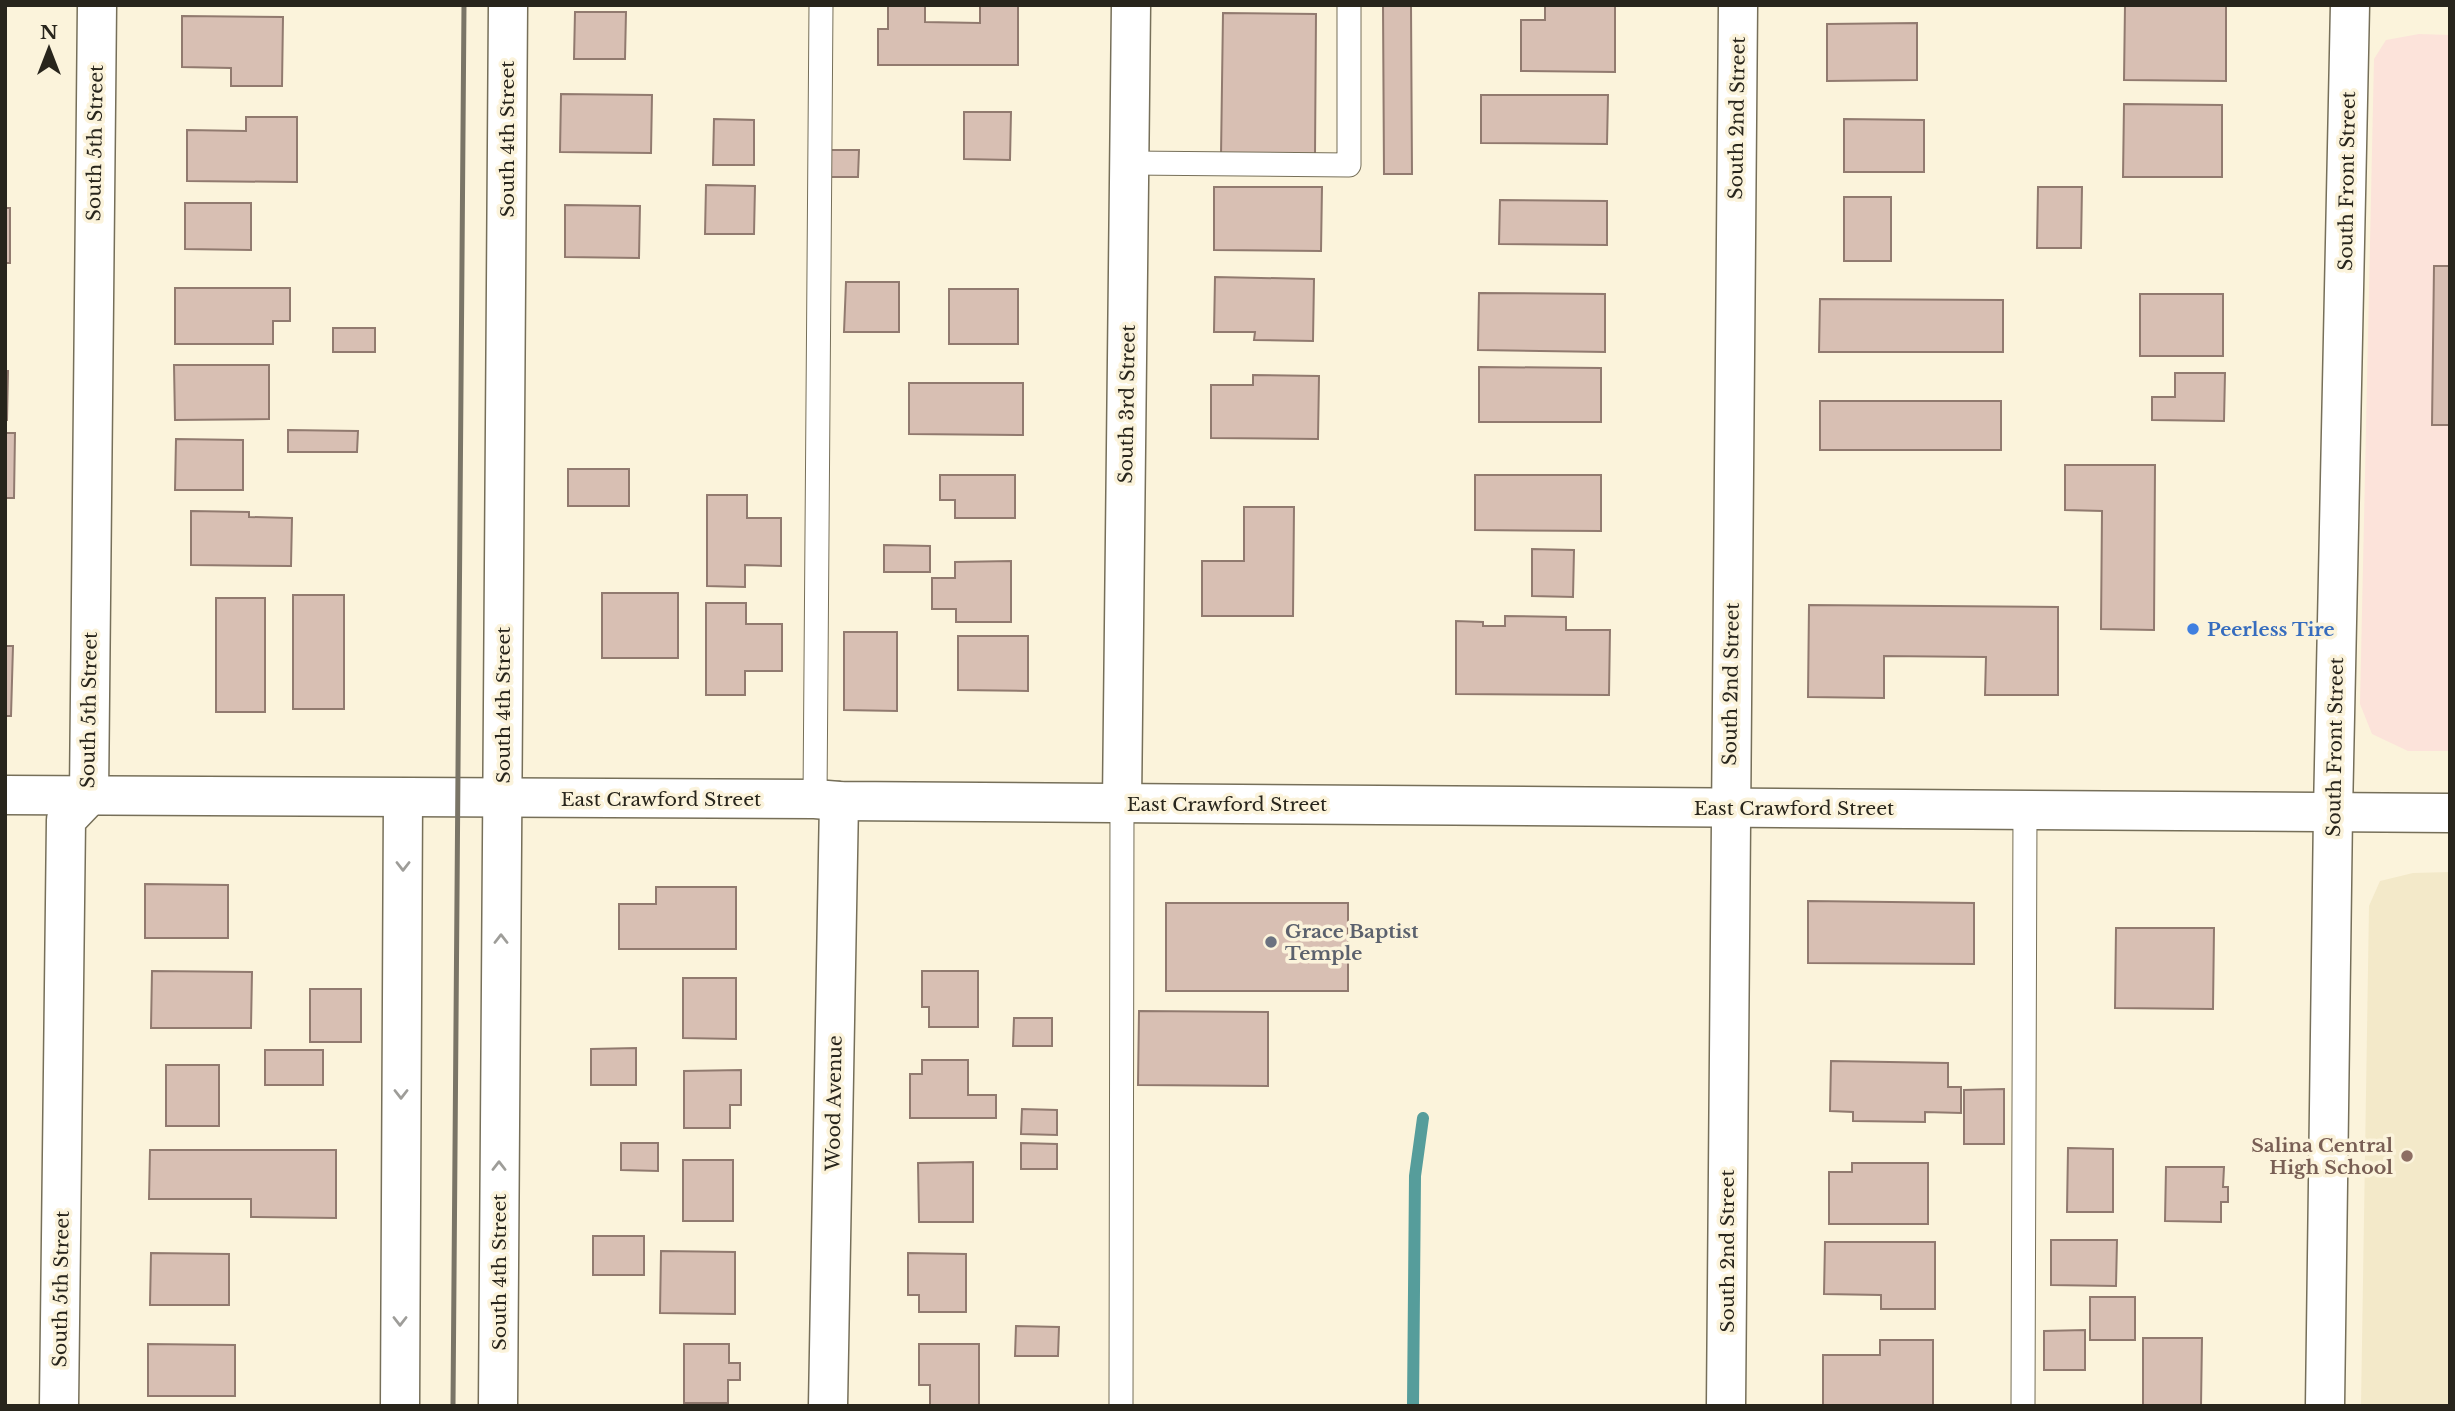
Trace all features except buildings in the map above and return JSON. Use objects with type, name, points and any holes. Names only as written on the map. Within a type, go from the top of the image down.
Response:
[{"type":"street","name":"South 5th Street","points":[[59,1406],[66,820],[89,796],[97,5]]},
{"type":"street","name":"South 4th Street","points":[[498,1406],[508,5]]},
{"type":"street","name":"South 3rd Street","points":[[1122,803],[1131,5]]},
{"type":"street","name":"South 2nd Street","points":[[1726,1406],[1738,5]]},
{"type":"street","name":"South Front Street","points":[[2325,1406],[2333,812],[2350,5]]},
{"type":"street","name":"East Crawford Street","points":[[5,795],[2450,813]]},
{"type":"street","points":[[400,1406],[403,798]]},
{"type":"street","name":"Wood Avenue","points":[[827,800],[828,1406]]},
{"type":"lane","points":[[821,5],[827,800]]},
{"type":"lane","points":[[1129,163],[1349,165],[1349,5]]},
{"type":"lane","points":[[1121,1406],[1122,803]]},
{"type":"lane","points":[[2023,1406],[2025,810]]},
{"type":"shaded area","points":[[2419,34],[2450,35],[2450,751],[2408,751],[2372,734],[2360,704],[2374,59],[2386,40]]},
{"type":"shaded area","name":"Salina Central High School","points":[[2450,872],[2450,1406],[2361,1406],[2369,906],[2380,881],[2413,873]]},
{"type":"waterway","points":[[1413,1406],[1415,1176],[1423,1118]]},
{"type":"railway","points":[[453,1406],[464,5]]},
{"type":"place","name":"Peerless Tire","points":[[2193,629]]},
{"type":"place","name":"Grace Baptist Temple","points":[[1271,942]]},
{"type":"place","name":"Salina Central High School","points":[[2407,1156]]}]
